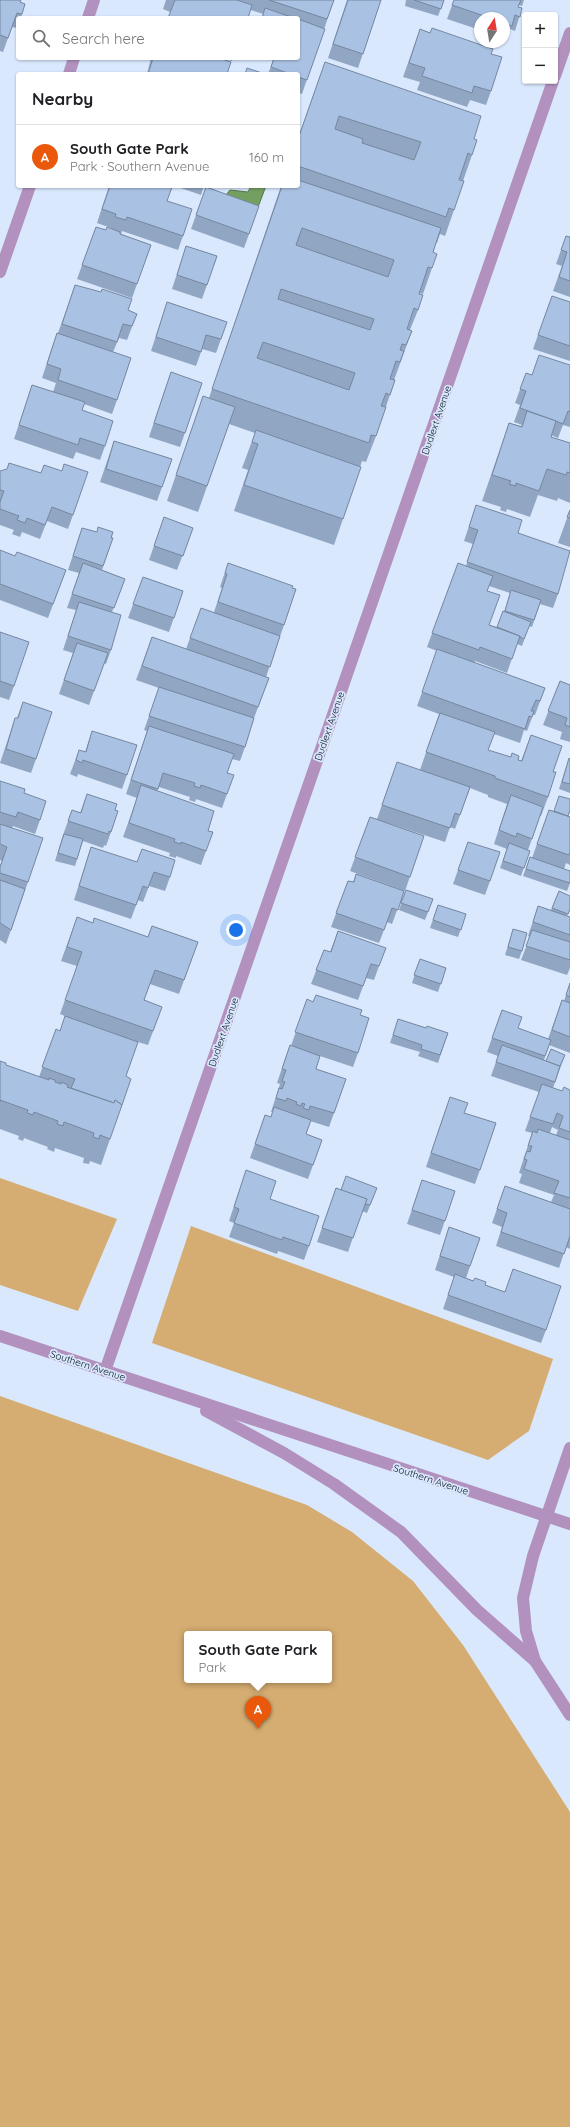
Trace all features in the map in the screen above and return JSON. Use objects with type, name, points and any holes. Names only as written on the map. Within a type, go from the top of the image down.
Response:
[{"type":"street","points":[[89,16],[94,0]]},
{"type":"street","points":[[558,67],[570,33]]},
{"type":"street","points":[[70,72],[73,60]]},
{"type":"street","name":"Dudlext Avenue","points":[[105,1371],[552,84]]},
{"type":"street","points":[[0,272],[29,188]]},
{"type":"street","name":"Southern Avenue","points":[[0,1336],[175,1395],[546,1516],[531,1563],[523,1598],[526,1631],[535,1661]]},
{"type":"street","name":"Southern Avenue","points":[[175,1395],[284,1453],[334,1484],[401,1532],[477,1610],[535,1661],[570,1715]]},
{"type":"street","points":[[570,1448],[546,1516],[570,1524]]},
{"type":"shaded area","points":[[250,188],[265,188],[258,207],[226,195],[230,190],[248,192]]},
{"type":"shaded area","points":[[0,1178],[117,1219],[78,1311],[0,1285]]},
{"type":"shaded area","points":[[191,1226],[553,1359],[529,1431],[488,1460],[152,1343]]},
{"type":"shaded area","points":[[0,1396],[307,1505],[352,1532],[413,1581],[463,1645],[570,1812],[570,2127],[0,2127]]},
{"type":"building","points":[[0,0],[21,0],[20,2],[25,4],[22,14],[17,13],[8,38],[0,35]]},
{"type":"building","points":[[175,0],[237,0],[252,5],[249,16],[169,16]]},
{"type":"building","points":[[269,0],[334,0],[327,19]]},
{"type":"building","points":[[348,0],[381,0],[363,54],[333,44]]},
{"type":"building","points":[[414,0],[444,0],[441,9]]},
{"type":"building","points":[[454,0],[521,0],[518,7],[522,8],[520,17],[515,15],[512,26],[510,25],[510,12],[474,13],[452,5]]},
{"type":"building","points":[[265,8],[288,16],[263,16]]},
{"type":"building","points":[[300,20],[325,29],[307,80],[300,78],[300,72],[285,72],[271,67],[273,60],[300,60]]},
{"type":"building","points":[[432,28],[474,42],[474,48],[493,49],[491,54],[502,57],[491,91],[474,86],[472,93],[422,76],[425,68],[409,63],[420,29],[430,33]]},
{"type":"building","points":[[152,60],[225,60],[231,62],[228,72],[149,72]]},
{"type":"building","points":[[325,62],[481,116],[474,139],[477,140],[472,155],[468,153],[459,180],[464,181],[454,210],[449,208],[446,217],[300,167],[300,133]],"holes":[[[339,116],[421,142],[414,160],[362,143],[363,139],[335,129]]]},
{"type":"building","points":[[247,68],[259,72],[246,72]]},
{"type":"building","points":[[300,181],[441,228],[433,252],[437,254],[432,268],[428,267],[419,294],[423,295],[418,310],[414,308],[407,329],[412,331],[406,345],[402,344],[400,350],[404,351],[400,362],[396,361],[390,379],[395,380],[390,395],[386,393],[381,406],[386,407],[376,436],[371,435],[369,443],[212,389],[281,188],[300,188]],"holes":[[[302,228],[394,260],[388,277],[296,245]],[[281,289],[374,319],[370,330],[278,299]],[[263,342],[355,373],[349,390],[257,358]]]},
{"type":"building","points":[[109,188],[172,188],[167,201],[192,209],[183,236],[127,217],[126,220],[115,217],[116,214],[102,209]]},
{"type":"building","points":[[206,188],[259,206],[249,234],[196,215]]},
{"type":"building","points":[[96,227],[106,230],[107,227],[120,232],[120,234],[151,245],[137,284],[82,265]]},
{"type":"building","points":[[566,236],[570,237],[570,281],[559,277],[567,252],[561,250]]},
{"type":"building","points":[[186,246],[217,256],[207,285],[177,275]]},
{"type":"building","points":[[75,285],[101,292],[102,289],[132,299],[128,310],[137,314],[132,326],[123,324],[117,342],[62,324]]},
{"type":"building","points":[[552,296],[570,302],[570,346],[538,335]]},
{"type":"building","points":[[167,302],[227,322],[221,339],[206,335],[201,352],[156,337]]},
{"type":"building","points":[[57,333],[131,358],[117,400],[58,380],[61,369],[47,364]]},
{"type":"building","points":[[539,355],[570,365],[570,412],[568,411],[563,424],[520,408],[526,391],[520,389],[526,373],[532,375]]},
{"type":"building","points":[[171,372],[202,383],[185,433],[154,423]]},
{"type":"building","points":[[32,385],[85,402],[82,410],[113,421],[105,446],[80,438],[78,445],[19,425]]},
{"type":"building","points":[[203,396],[235,407],[207,486],[176,475]]},
{"type":"building","points":[[527,411],[556,421],[551,437],[570,443],[570,473],[567,472],[566,475],[547,469],[539,491],[516,483],[516,486],[509,484],[511,481],[492,475],[509,423],[522,427]]},
{"type":"building","points":[[256,430],[361,467],[343,519],[244,485],[258,444],[252,442]]},
{"type":"building","points":[[114,441],[172,459],[162,487],[106,469]]},
{"type":"building","points":[[9,463],[41,473],[44,465],[62,471],[64,464],[88,472],[73,515],[52,507],[45,525],[27,518],[25,523],[17,520],[19,516],[0,509],[0,502],[4,491],[0,490],[0,471],[7,469]]},
{"type":"building","points":[[476,505],[522,520],[518,533],[570,551],[558,594],[467,562],[478,530],[469,527]]},
{"type":"building","points":[[570,510],[570,518],[567,517]]},
{"type":"building","points":[[164,517],[193,528],[183,556],[154,546]]},
{"type":"building","points":[[98,527],[113,532],[111,538],[113,538],[103,566],[73,556],[82,528],[97,532]]},
{"type":"building","points":[[0,550],[15,556],[17,552],[66,570],[53,604],[0,584]]},
{"type":"building","points":[[83,563],[125,579],[114,608],[72,594]]},
{"type":"building","points":[[228,563],[293,586],[292,588],[296,589],[284,625],[218,602],[227,574],[225,573]]},
{"type":"building","points":[[458,563],[493,576],[487,591],[500,595],[489,625],[520,636],[512,659],[480,647],[479,650],[432,633]]},
{"type":"building","points":[[143,577],[183,591],[174,618],[133,604]]},
{"type":"building","points":[[511,590],[541,600],[534,620],[505,611]]},
{"type":"building","points":[[79,602],[121,615],[111,650],[68,636]]},
{"type":"building","points":[[201,608],[280,636],[270,667],[190,638]]},
{"type":"building","points":[[503,611],[531,622],[524,639],[497,627]]},
{"type":"building","points":[[0,632],[29,642],[14,686],[0,681]]},
{"type":"building","points":[[152,637],[269,678],[258,707],[142,666]]},
{"type":"building","points":[[77,643],[108,653],[94,691],[64,680]]},
{"type":"building","points":[[437,649],[545,688],[540,701],[536,700],[531,711],[534,711],[532,717],[529,716],[525,729],[422,692]]},
{"type":"building","points":[[560,681],[570,685],[570,727],[565,725],[567,718],[548,711]]},
{"type":"building","points":[[159,687],[254,718],[245,747],[149,716]]},
{"type":"building","points":[[23,702],[52,712],[36,759],[6,749],[15,718],[18,718]]},
{"type":"building","points":[[440,713],[495,732],[488,750],[511,757],[512,753],[519,756],[518,760],[522,761],[531,735],[562,746],[553,772],[556,772],[548,797],[495,778],[495,776],[426,752]]},
{"type":"building","points":[[149,726],[234,754],[227,773],[234,775],[227,794],[201,785],[200,788],[194,786],[195,783],[163,773],[158,789],[131,780]]},
{"type":"building","points":[[92,731],[137,745],[127,775],[83,760],[82,763],[76,760],[79,750],[86,752]]},
{"type":"building","points":[[569,758],[570,759],[570,784],[562,782]]},
{"type":"building","points":[[397,762],[470,787],[460,815],[455,813],[450,828],[382,805]]},
{"type":"building","points":[[0,781],[25,789],[24,793],[46,801],[40,820],[18,812],[16,817],[0,812]]},
{"type":"building","points":[[141,785],[214,811],[208,831],[213,832],[206,851],[181,842],[181,844],[174,842],[175,839],[129,823]]},
{"type":"building","points":[[87,794],[117,804],[115,810],[118,811],[111,832],[109,831],[108,834],[68,821],[72,810],[81,813]]},
{"type":"building","points":[[511,795],[543,807],[532,839],[517,833],[516,837],[499,830]]},
{"type":"building","points":[[559,796],[570,799],[570,810],[568,816],[554,811]]},
{"type":"building","points":[[549,810],[570,817],[569,855],[537,844]]},
{"type":"building","points":[[370,817],[424,836],[410,877],[355,857]]},
{"type":"building","points":[[0,824],[43,838],[28,882],[0,873],[0,867],[7,847],[0,844]]},
{"type":"building","points":[[64,834],[83,839],[77,859],[58,853]]},
{"type":"building","points":[[468,842],[500,852],[490,881],[458,870]]},
{"type":"building","points":[[509,843],[530,851],[524,868],[503,861]]},
{"type":"building","points":[[91,847],[137,862],[142,849],[175,860],[170,877],[154,872],[148,888],[143,886],[136,905],[79,886]]},
{"type":"building","points":[[530,857],[570,871],[570,883],[526,869]]},
{"type":"building","points":[[356,874],[404,891],[398,910],[392,908],[384,930],[336,913],[348,881],[354,882]]},
{"type":"building","points":[[0,880],[25,889],[11,930],[0,923]]},
{"type":"building","points":[[406,890],[433,899],[428,912],[401,903]]},
{"type":"building","points":[[559,891],[570,896],[570,909],[568,914],[552,908]]},
{"type":"building","points":[[438,905],[466,914],[461,930],[433,920]]},
{"type":"building","points":[[538,906],[570,917],[570,935],[533,922]]},
{"type":"building","points":[[77,917],[93,923],[94,918],[148,937],[152,926],[198,942],[184,980],[155,970],[144,1000],[162,1007],[153,1031],[65,1000],[82,952],[67,947]]},
{"type":"building","points":[[513,929],[527,933],[522,951],[508,947]]},
{"type":"building","points":[[532,930],[570,942],[570,960],[526,946]]},
{"type":"building","points":[[338,931],[386,948],[379,966],[371,964],[363,986],[316,970],[324,950],[331,952]]},
{"type":"building","points":[[420,959],[446,968],[441,984],[414,975]]},
{"type":"building","points":[[570,983],[570,997],[566,995]]},
{"type":"building","points":[[316,995],[362,1010],[360,1015],[369,1018],[358,1053],[295,1032],[307,999],[313,1002]]},
{"type":"building","points":[[562,1000],[570,1003],[570,1037],[552,1030]]},
{"type":"building","points":[[502,1010],[522,1017],[518,1028],[551,1040],[545,1056],[492,1038]]},
{"type":"building","points":[[65,1016],[138,1042],[126,1076],[131,1079],[122,1105],[115,1100],[114,1103],[71,1088],[75,1079],[42,1067],[56,1029],[60,1031]]},
{"type":"building","points":[[398,1019],[448,1033],[440,1055],[421,1049],[422,1045],[393,1035]]},
{"type":"building","points":[[290,1045],[320,1056],[316,1069],[346,1079],[334,1113],[310,1106],[309,1110],[303,1108],[305,1104],[302,1103],[301,1106],[296,1104],[297,1102],[287,1098],[286,1101],[276,1098],[279,1088],[282,1089],[285,1082],[282,1081],[286,1070],[282,1069]]},
{"type":"building","points":[[502,1045],[560,1066],[555,1082],[496,1062]]},
{"type":"building","points":[[551,1049],[565,1055],[560,1066],[546,1061]]},
{"type":"building","points":[[0,1061],[6,1063],[6,1065],[49,1080],[49,1078],[55,1080],[55,1082],[61,1084],[61,1082],[68,1085],[67,1087],[114,1103],[115,1100],[122,1105],[110,1139],[100,1135],[99,1139],[93,1137],[94,1133],[64,1122],[63,1126],[57,1124],[58,1121],[34,1112],[33,1115],[27,1113],[28,1110],[0,1100]]},
{"type":"building","points":[[542,1084],[562,1091],[564,1087],[570,1090],[570,1132],[559,1128],[563,1116],[557,1113],[553,1124],[530,1117]]},
{"type":"building","points":[[450,1097],[468,1103],[464,1113],[496,1123],[480,1170],[431,1153]]},
{"type":"building","points":[[274,1107],[311,1120],[306,1134],[322,1140],[313,1165],[255,1144],[265,1115],[271,1117]]},
{"type":"building","points":[[538,1129],[570,1140],[570,1198],[554,1193],[559,1181],[524,1169],[527,1160],[524,1159],[527,1151],[530,1152],[532,1146],[528,1146],[533,1131],[537,1133]]},
{"type":"building","points":[[246,1170],[276,1181],[270,1199],[319,1216],[309,1246],[283,1237],[282,1240],[234,1223],[239,1209],[234,1207]]},
{"type":"building","points":[[346,1176],[377,1188],[370,1205],[365,1204],[367,1199],[341,1190]]},
{"type":"building","points":[[422,1180],[455,1191],[445,1221],[412,1210]]},
{"type":"building","points":[[505,1186],[570,1209],[570,1236],[564,1254],[501,1232],[507,1213],[497,1209]]},
{"type":"building","points":[[336,1188],[367,1199],[353,1238],[322,1228]]},
{"type":"building","points":[[449,1227],[480,1238],[470,1266],[440,1256]]},
{"type":"building","points":[[513,1269],[561,1286],[546,1330],[448,1295],[455,1274],[473,1281],[475,1278],[486,1282],[485,1285],[505,1292]]},
{"type":"place","name":"South Gate Park","points":[[258,1729]]}]
